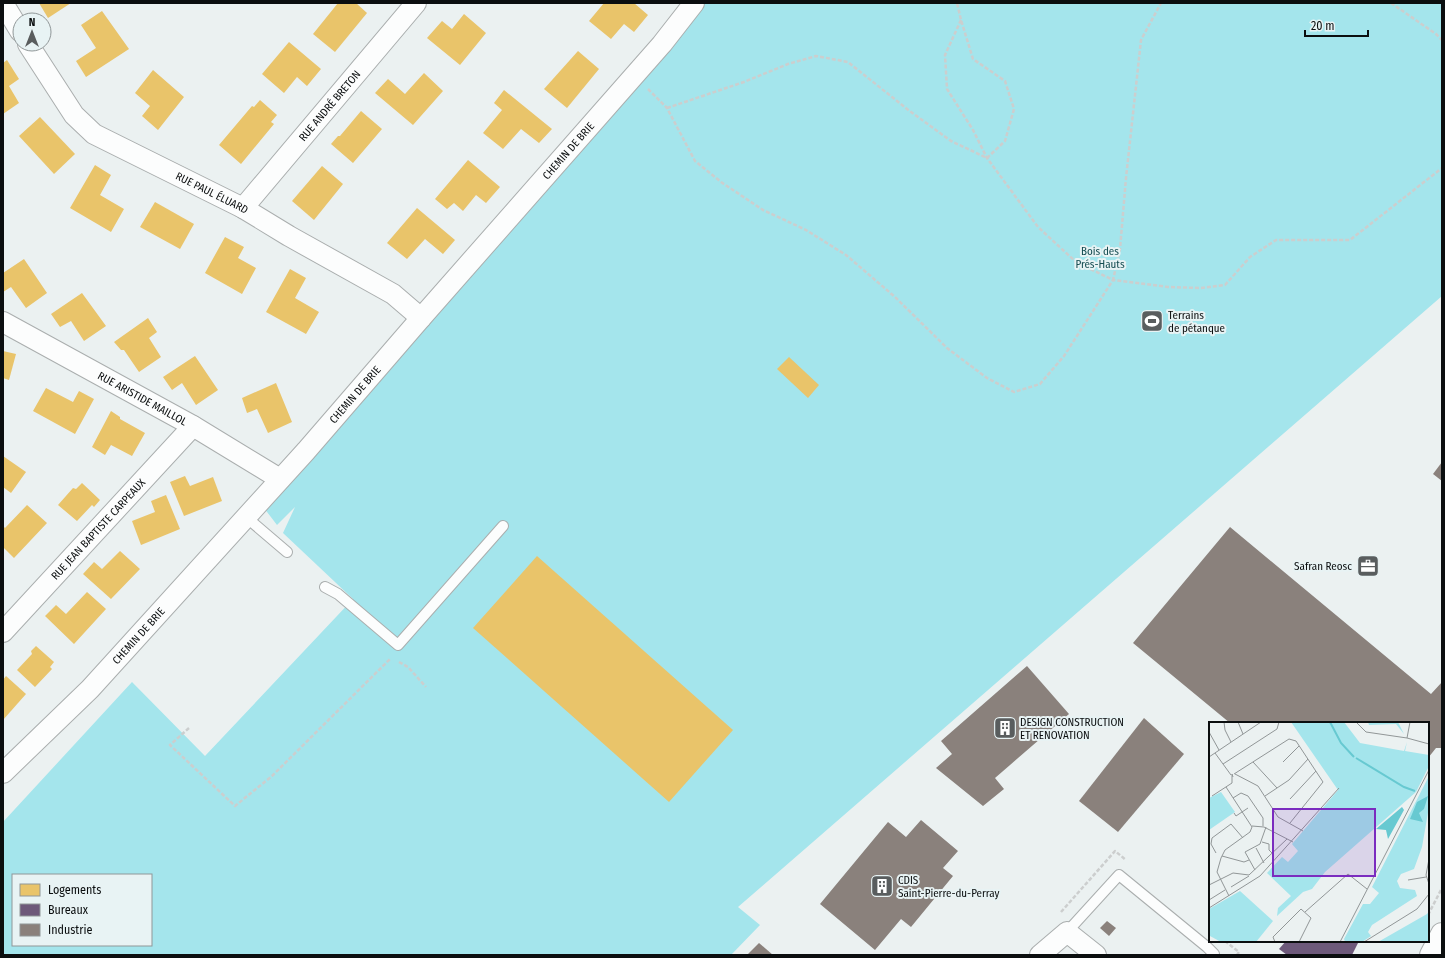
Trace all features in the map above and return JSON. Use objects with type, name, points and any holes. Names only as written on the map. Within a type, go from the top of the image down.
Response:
[{"type":"street","points":[[3,3],[12,18]]},
{"type":"street","name":"RUE ANDRÉ BRETON","points":[[243,208],[416,3]]},
{"type":"street","name":"CHEMIN DE BRIE","points":[[3,773],[90,689],[306,451],[634,74],[662,44],[694,3]]},
{"type":"street","name":"RUE PAUL ÉLUARD","points":[[33,52],[74,115],[94,134],[243,208],[289,236],[393,294],[421,318]]},
{"type":"street","name":"RUE ARISTIDE MAILLOL","points":[[3,322],[193,426],[280,479]]},
{"type":"street","name":"RUE JEAN BAPTISTE CARPEAUX","points":[[3,632],[193,426]]},
{"type":"street","points":[[1040,955],[1067,932],[1096,955]]},
{"type":"street","points":[[1431,955],[1442,934]]},
{"type":"lane","points":[[246,517],[287,552]]},
{"type":"lane","points":[[325,587],[338,594],[398,645],[503,526]]},
{"type":"lane","points":[[1067,932],[1119,875],[1206,947],[1214,954],[1213,955]]},
{"type":"path","points":[[957,3],[973,60],[1005,81],[1014,109],[1005,141],[987,158]]},
{"type":"path","points":[[634,74],[667,108],[695,160],[721,182],[763,210],[806,230],[846,255],[896,297],[947,348],[987,378],[1014,392],[1040,384],[1064,356],[1113,280],[1120,249],[1141,40],[1161,3]]},
{"type":"path","points":[[1391,3],[1436,34],[1442,40]]},
{"type":"path","points":[[961,20],[945,55],[947,89],[973,130],[987,158],[1038,227],[1076,262],[1113,280],[1168,287],[1200,288],[1225,285],[1250,257],[1276,240],[1350,240],[1442,168]]},
{"type":"path","points":[[667,108],[744,82],[788,64],[816,56],[848,62],[907,109],[951,141],[987,158]]},
{"type":"path","points":[[189,728],[170,745],[235,806],[272,776],[391,658],[408,667],[426,687]]},
{"type":"path","points":[[1429,913],[1442,888]]},
{"type":"path","points":[[1226,942],[1239,952],[1237,955]]},
{"type":"green space","name":"Bois des Prés-Hauts","points":[[689,3],[1442,3],[1442,296],[738,907],[760,925],[731,955],[3,955],[3,822],[132,682],[205,756],[353,599],[283,533],[295,507],[277,525],[264,508]]},
{"type":"building: Logements","points":[[39,3],[71,3],[52,15],[52,12],[44,12]]},
{"type":"building: Logements","points":[[338,3],[356,3],[367,13],[335,52],[313,34]]},
{"type":"building: Logements","points":[[604,3],[634,3],[648,15],[634,32],[624,24],[611,39],[589,21]]},
{"type":"building: Logements","points":[[102,11],[129,49],[86,77],[76,61],[96,48],[81,25]]},
{"type":"building: Logements","points":[[464,14],[486,33],[460,65],[427,38],[442,21],[452,29]]},
{"type":"building: Logements","points":[[289,42],[321,69],[307,86],[297,77],[284,93],[262,74]]},
{"type":"building: Logements","points":[[578,51],[599,69],[567,108],[544,89]]},
{"type":"building: Logements","points":[[7,60],[19,79],[9,86],[19,103],[3,114],[3,63]]},
{"type":"building: Logements","points":[[153,70],[184,97],[158,130],[142,116],[150,106],[135,93]]},
{"type":"building: Logements","points":[[424,73],[443,91],[413,125],[375,93],[388,79],[405,94]]},
{"type":"building: Logements","points":[[504,90],[552,129],[539,143],[521,129],[503,149],[483,133],[502,110],[494,103]]},
{"type":"building: Logements","points":[[260,100],[277,115],[271,122],[274,124],[241,164],[219,145],[252,106],[254,107]]},
{"type":"building: Logements","points":[[361,111],[382,129],[353,163],[331,144],[338,136],[340,136]]},
{"type":"building: Logements","points":[[40,117],[75,154],[54,174],[19,136]]},
{"type":"building: Logements","points":[[468,160],[500,187],[486,203],[476,195],[463,211],[454,203],[447,209],[435,199]]},
{"type":"building: Logements","points":[[95,165],[111,175],[100,195],[124,209],[111,232],[70,208]]},
{"type":"building: Logements","points":[[322,166],[343,184],[314,220],[292,201]]},
{"type":"building: Logements","points":[[155,202],[194,224],[180,249],[140,227]]},
{"type":"building: Logements","points":[[417,208],[455,240],[443,254],[425,239],[407,259],[387,243]]},
{"type":"building: Logements","points":[[225,237],[244,247],[238,258],[256,268],[242,294],[205,273]]},
{"type":"building: Logements","points":[[24,259],[47,293],[26,308],[11,287],[3,292],[3,273]]},
{"type":"building: Logements","points":[[290,269],[306,278],[295,298],[319,312],[306,334],[266,312]]},
{"type":"building: Logements","points":[[82,293],[106,326],[84,341],[71,321],[60,327],[51,314]]},
{"type":"building: Logements","points":[[148,318],[157,332],[149,338],[161,357],[139,372],[124,350],[121,350],[114,342]]},
{"type":"building: Logements","points":[[3,351],[16,354],[9,380],[3,378]]},
{"type":"building: Logements","points":[[195,356],[218,390],[196,405],[182,383],[172,390],[163,377]]},
{"type":"building: Logements","points":[[789,357],[819,385],[808,398],[777,369]]},
{"type":"building: Logements","points":[[276,383],[292,422],[268,433],[257,409],[247,413],[242,398]]},
{"type":"building: Logements","points":[[46,388],[73,402],[79,391],[94,399],[75,434],[33,411]]},
{"type":"building: Logements","points":[[111,411],[120,417],[120,419],[145,433],[132,456],[111,445],[105,455],[92,447]]},
{"type":"building: Logements","points":[[3,456],[26,472],[11,493],[3,487]]},
{"type":"building: Logements","points":[[185,476],[190,486],[213,477],[222,501],[184,516],[170,482]]},
{"type":"building: Logements","points":[[82,483],[100,500],[94,507],[92,505],[77,521],[58,505],[73,488],[76,489]]},
{"type":"building: Logements","points":[[166,495],[180,529],[141,545],[132,521],[155,512],[151,501]]},
{"type":"building: Logements","points":[[27,505],[47,523],[14,558],[3,547],[3,526],[5,528]]},
{"type":"building: Logements","points":[[120,551],[140,569],[111,599],[83,574],[94,562],[102,569]]},
{"type":"building: Logements","points":[[537,556],[733,730],[669,802],[473,628]]},
{"type":"building: Logements","points":[[87,592],[106,609],[74,644],[45,616],[56,605],[66,614]]},
{"type":"building: Logements","points":[[36,646],[54,662],[50,667],[52,669],[35,687],[17,670],[32,654],[31,651]]},
{"type":"building: Logements","points":[[6,676],[26,694],[3,720],[3,680]]},
{"type":"building: Bureaux","points":[[1285,942],[1358,942],[1352,955],[1287,955],[1279,949]]},
{"type":"building: Industrie","points":[[1442,462],[1442,481],[1433,474]]},
{"type":"building: Industrie","points":[[1230,527],[1431,694],[1442,682],[1442,748],[1436,748],[1429,757],[1429,722],[1229,722],[1133,643]]},
{"type":"building: Industrie","name":"DESIGN CONSTRUCTION ET RENOVATION","points":[[1027,666],[1069,714],[995,778],[1004,789],[983,806],[936,768],[952,754],[941,741]]},
{"type":"building: Industrie","points":[[1144,718],[1184,754],[1118,832],[1079,801]]},
{"type":"building: Industrie","name":"CDIS Saint-Pierre-du-Perray","points":[[921,820],[958,851],[943,868],[953,876],[911,927],[901,919],[875,950],[820,904],[888,822],[906,837]]},
{"type":"building: Industrie","points":[[1107,921],[1116,928],[1109,936],[1100,928]]},
{"type":"building: Industrie","points":[[759,943],[773,955],[747,955]]},
{"type":"place","name":"Terrains de pétanque","points":[[1152,321]]},
{"type":"place","name":"Safran Reosc","points":[[1368,566]]},
{"type":"place","name":"DESIGN CONSTRUCTION ET RENOVATION","points":[[1005,728]]},
{"type":"place","name":"CDIS Saint-Pierre-du-Perray","points":[[882,886]]}]
